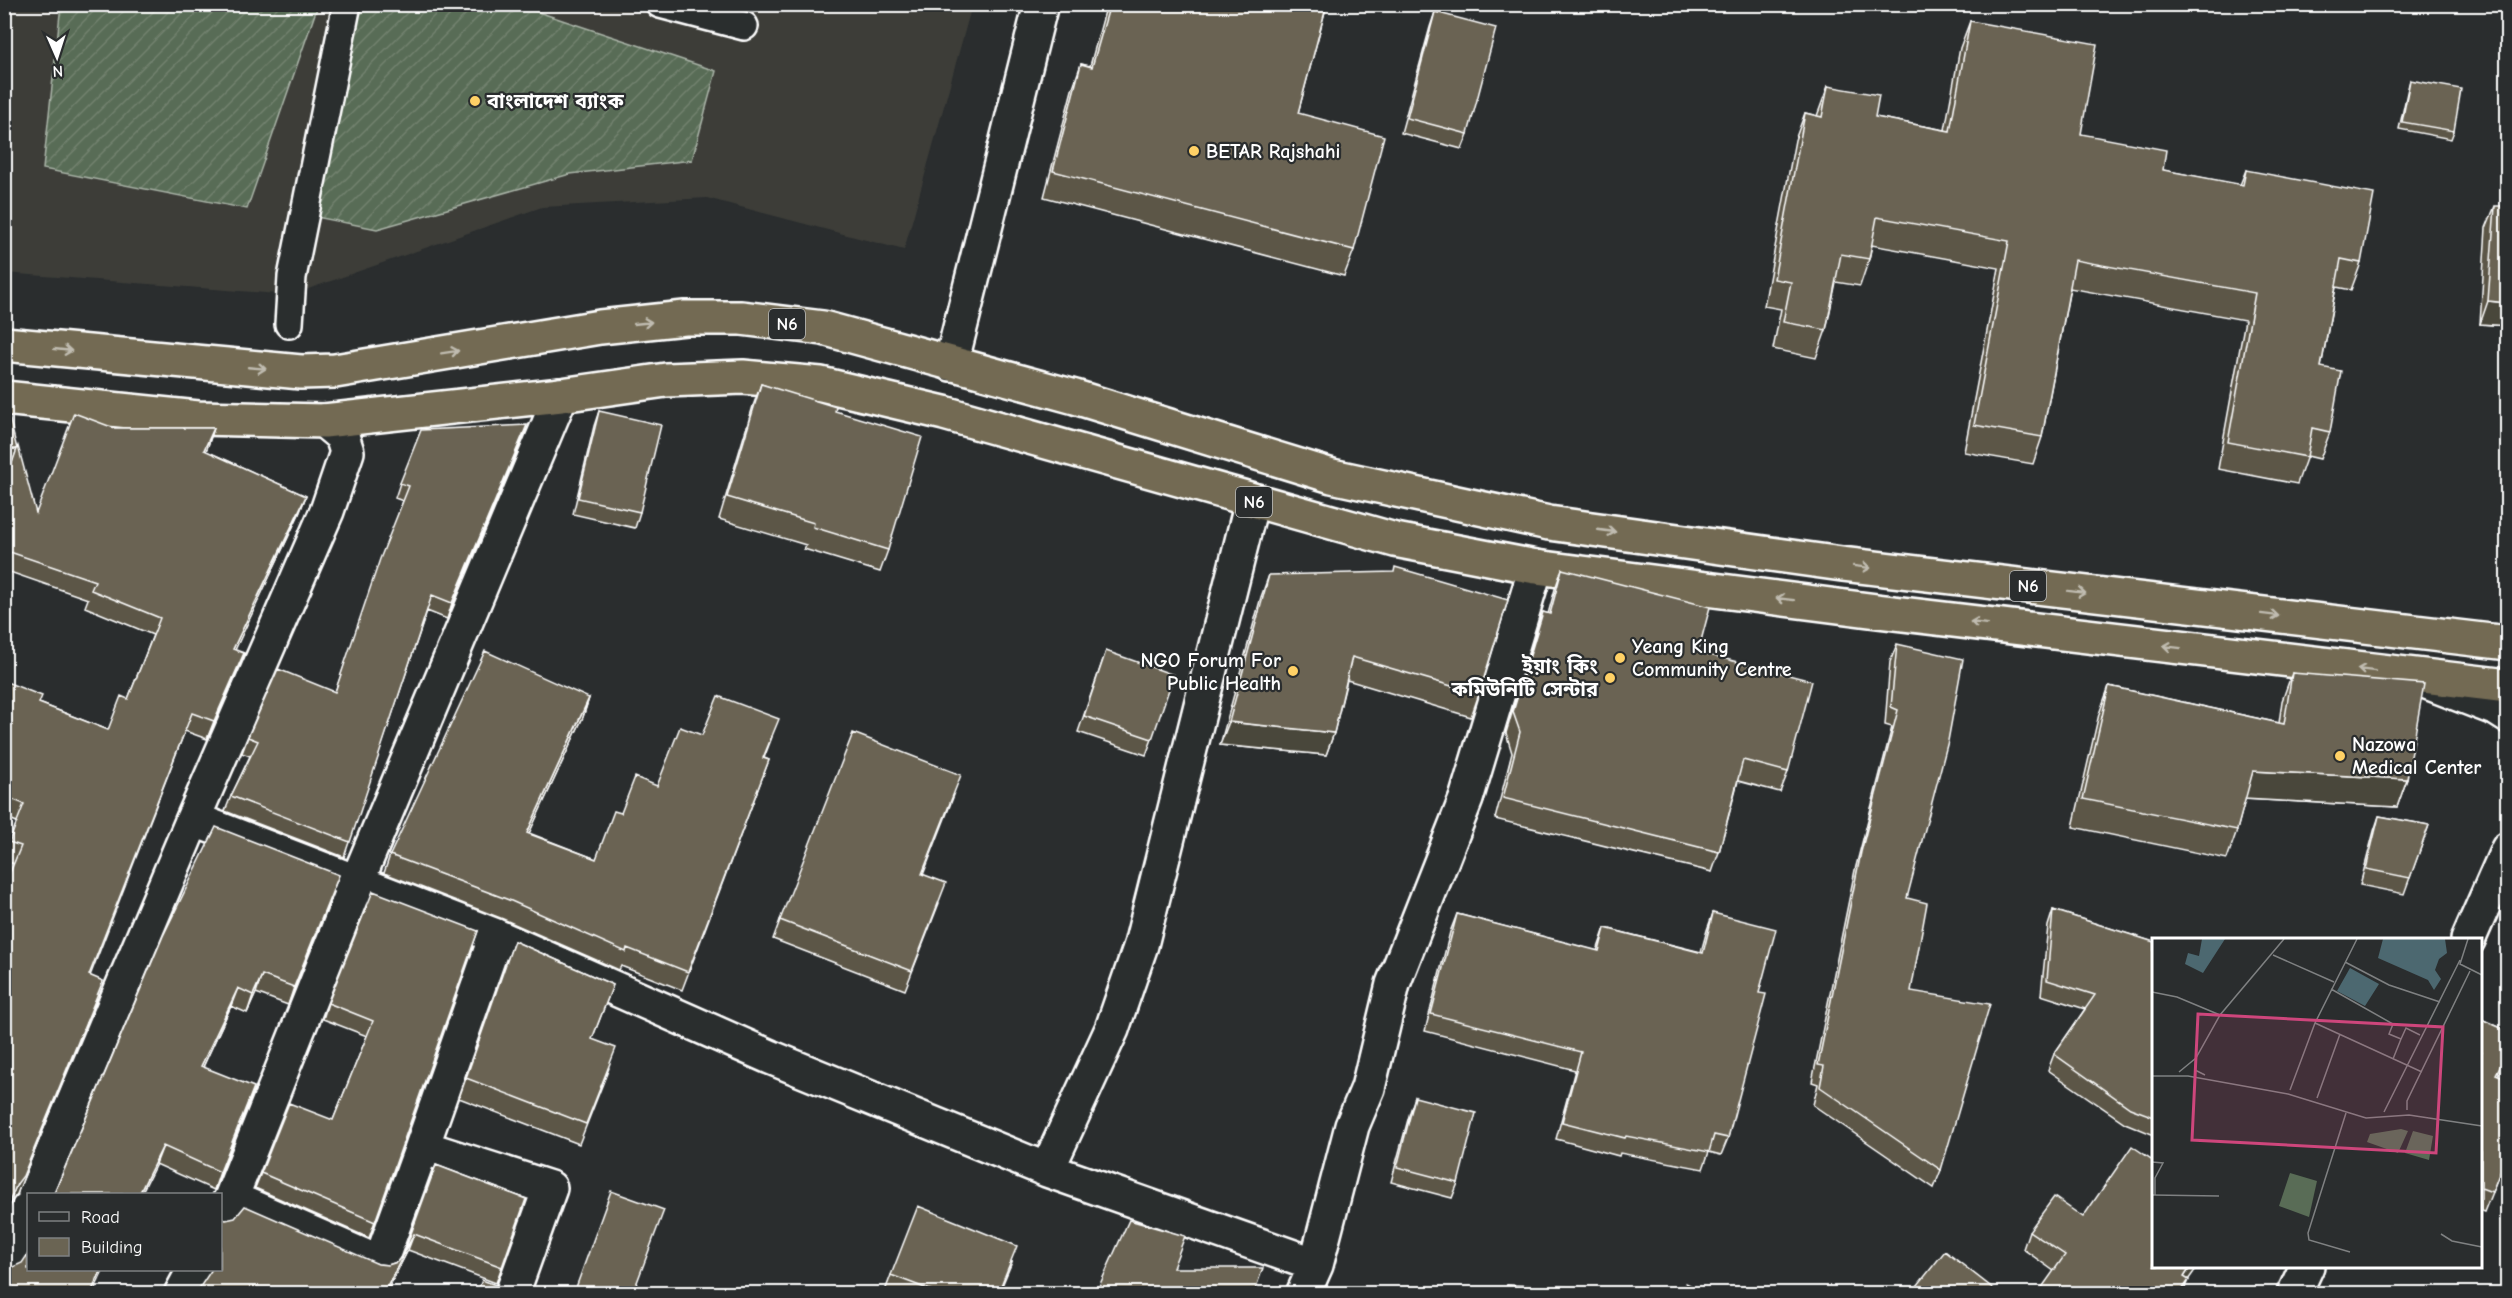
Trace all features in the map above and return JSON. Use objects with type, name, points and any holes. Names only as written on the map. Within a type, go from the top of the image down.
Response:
[{"type":"highway","name":"N6","points":[[4,344],[301,372],[335,371],[600,327],[685,318],[741,318],[823,328],[1075,397],[1332,476],[1549,523],[1854,566],[2508,643]]},
{"type":"highway","name":"N6","points":[[4,398],[198,418],[324,421],[561,395],[666,380],[743,377],[820,384],[944,413],[1395,540],[1536,567],[2410,676],[2508,686]]},
{"type":"street","points":[[951,364],[1041,4]]},
{"type":"street","points":[[496,936],[380,1263],[226,1208],[356,884],[561,395]]},
{"type":"street","points":[[35,1193],[344,468],[347,452],[342,436],[324,421]]},
{"type":"street","points":[[1047,1170],[1112,1029],[1141,945],[1252,501]]},
{"type":"street","points":[[193,819],[356,884],[496,936],[770,1057],[1309,1279],[1352,1126],[1368,1088],[1393,984],[1466,799],[1536,567]]},
{"type":"street","points":[[2410,676],[2497,709],[2508,716]]},
{"type":"street","points":[[2468,938],[2508,849]]},
{"type":"street","points":[[422,1147],[550,1188],[512,1293]]},
{"type":"street","points":[[4,1266],[27,1211]]},
{"type":"street","points":[[2294,1293],[2306,1268]]},
{"type":"street","points":[[181,1293],[193,1271]]},
{"type":"lane","points":[[289,324],[291,278],[348,4]]},
{"type":"lane","points":[[660,4],[744,26]]},
{"type":"shaded area","name":"বাংলাদেশ ব্যাংক","points":[[4,5],[972,5],[904,250],[707,198],[542,207],[291,295],[5,273]]},
{"type":"green space","points":[[61,5],[318,5],[247,209],[43,169]]},
{"type":"green space","points":[[362,5],[517,5],[716,71],[692,160],[570,174],[377,229],[296,213]]},
{"type":"building","name":"BETAR Rajshahi","points":[[1110,4],[1327,4],[1298,113],[1384,136],[1354,250],[1053,171],[1081,64],[1092,67]]},
{"type":"building","points":[[1435,12],[1496,28],[1468,134],[1407,118]]},
{"type":"building","points":[[1970,21],[2097,44],[2081,134],[2166,150],[2163,170],[2243,185],[2246,170],[2374,194],[2361,263],[2341,259],[2321,367],[2341,371],[2330,432],[2312,428],[2307,457],[2228,442],[2255,293],[2075,260],[2042,437],[1974,425],[2009,241],[1877,217],[1869,259],[1841,254],[1826,330],[1783,322],[1791,282],[1774,279],[1805,113],[1822,117],[1828,86],[1879,95],[1875,117],[1950,131]]},
{"type":"building","points":[[2410,80],[2461,89],[2454,131],[2402,122]]},
{"type":"building","points":[[2495,206],[2508,206],[2508,303],[2488,301]]},
{"type":"building","points":[[761,384],[836,407],[835,411],[922,437],[888,550],[813,527],[814,523],[727,497]]},
{"type":"building","points":[[4,411],[8,412],[17,449],[4,449]]},
{"type":"building","points":[[599,411],[661,425],[640,512],[578,498]]},
{"type":"building","points":[[74,413],[114,428],[214,428],[204,450],[306,496],[233,649],[244,653],[214,721],[192,713],[89,975],[103,981],[23,1176],[4,1214],[4,887],[21,846],[9,842],[24,804],[4,796],[4,681],[42,696],[39,703],[108,730],[121,696],[128,699],[160,618],[91,590],[95,581],[4,550],[4,486],[18,446],[36,513]]},
{"type":"building","points":[[527,425],[452,603],[432,595],[350,842],[231,796],[258,741],[248,737],[278,669],[335,692],[380,559],[409,486],[400,483],[421,430]]},
{"type":"building","points":[[1395,567],[1508,600],[1479,694],[1352,657],[1334,733],[1229,722],[1269,575],[1394,572]]},
{"type":"building","points":[[1562,569],[1710,607],[1698,652],[1812,681],[1788,772],[1743,760],[1719,852],[1503,798],[1520,732],[1513,712],[1543,612],[1550,614]]},
{"type":"building","points":[[1897,644],[1963,659],[1948,741],[1907,898],[1927,903],[1911,991],[1990,1004],[1941,1170],[1820,1087],[1824,1066],[1818,1065],[1861,852],[1898,710],[1891,707]]},
{"type":"building","points":[[485,651],[589,698],[527,833],[596,859],[614,811],[621,813],[635,777],[657,786],[680,727],[702,735],[718,696],[779,719],[763,758],[769,760],[688,972],[627,948],[626,952],[509,900],[390,855]]},
{"type":"building","points":[[1106,651],[1174,675],[1152,739],[1084,716]]},
{"type":"building","points":[[2292,673],[2424,684],[2407,779],[2253,771],[2237,830],[2083,799],[2109,686],[2284,724]]},
{"type":"building","points":[[853,733],[961,775],[922,874],[946,883],[912,971],[780,920]]},
{"type":"building","points":[[2379,816],[2429,825],[2410,878],[2366,869]]},
{"type":"building","points":[[216,827],[339,875],[294,987],[262,975],[253,995],[238,988],[201,1066],[254,1087],[220,1172],[163,1146],[140,1193],[54,1193],[163,936]]},
{"type":"building","points":[[373,891],[478,931],[375,1222],[261,1173],[289,1103],[333,1120],[373,1021],[328,1003]]},
{"type":"building","points":[[2053,910],[2152,941],[2152,1116],[2130,1108],[2054,1054],[2095,995],[2047,980]]},
{"type":"building","points":[[1713,913],[1776,929],[1759,993],[1766,994],[1728,1138],[1714,1135],[1709,1152],[1626,1136],[1625,1138],[1562,1122],[1581,1052],[1431,1014],[1457,914],[1599,951],[1605,928],[1703,953]]},
{"type":"building","points":[[514,941],[613,985],[592,1039],[616,1048],[586,1124],[466,1078]]},
{"type":"building","points":[[2482,1019],[2508,1031],[2508,1050],[2496,1074],[2508,1079],[2508,1151],[2492,1192],[2482,1188]]},
{"type":"building","points":[[1415,1097],[1476,1113],[1458,1183],[1397,1167]]},
{"type":"building","points":[[2132,1146],[2152,1160],[2152,1268],[2190,1268],[2184,1277],[2189,1280],[2180,1293],[2038,1293],[2065,1255],[2029,1231],[2054,1197],[2083,1217]]},
{"type":"building","points":[[436,1165],[526,1199],[502,1267],[414,1234],[384,1293],[196,1293],[211,1271],[222,1271],[222,1219],[235,1218],[245,1206],[378,1264],[388,1265],[397,1262],[404,1253]]},
{"type":"building","points":[[611,1191],[664,1210],[633,1293],[574,1293]]},
{"type":"building","points":[[918,1206],[1017,1246],[998,1293],[938,1293],[891,1275]]},
{"type":"building","points":[[1129,1220],[1185,1236],[1173,1268],[1263,1268],[1254,1293],[1096,1293]]},
{"type":"building","points":[[1945,1251],[1999,1293],[1916,1293],[1913,1291]]},
{"type":"building","points":[[27,1256],[27,1271],[101,1271],[92,1290],[95,1291],[94,1293],[4,1293],[4,1266],[13,1267],[22,1263]]},
{"type":"building","points":[[482,1280],[501,1287],[508,1293],[477,1293]]},
{"type":"building","points":[[1686,1283],[1705,1293],[1681,1293]]},
{"type":"building","points":[[1507,1285],[1577,1287],[1575,1293],[1508,1293]]},
{"type":"place","name":"বাংলাদেশ ব্যাংক","points":[[475,101]]},
{"type":"place","name":"BETAR Rajshahi","points":[[1194,151]]},
{"type":"place","name":"Yeang King Community Centre","points":[[1620,658]]},
{"type":"place","name":"NGO Forum For Public Health","points":[[1293,671]]},
{"type":"place","name":"ইয়াং কিং কমিউনিটি সেন্টার","points":[[1610,678]]},
{"type":"place","name":"Nazowa Medical Center","points":[[2340,756]]}]
